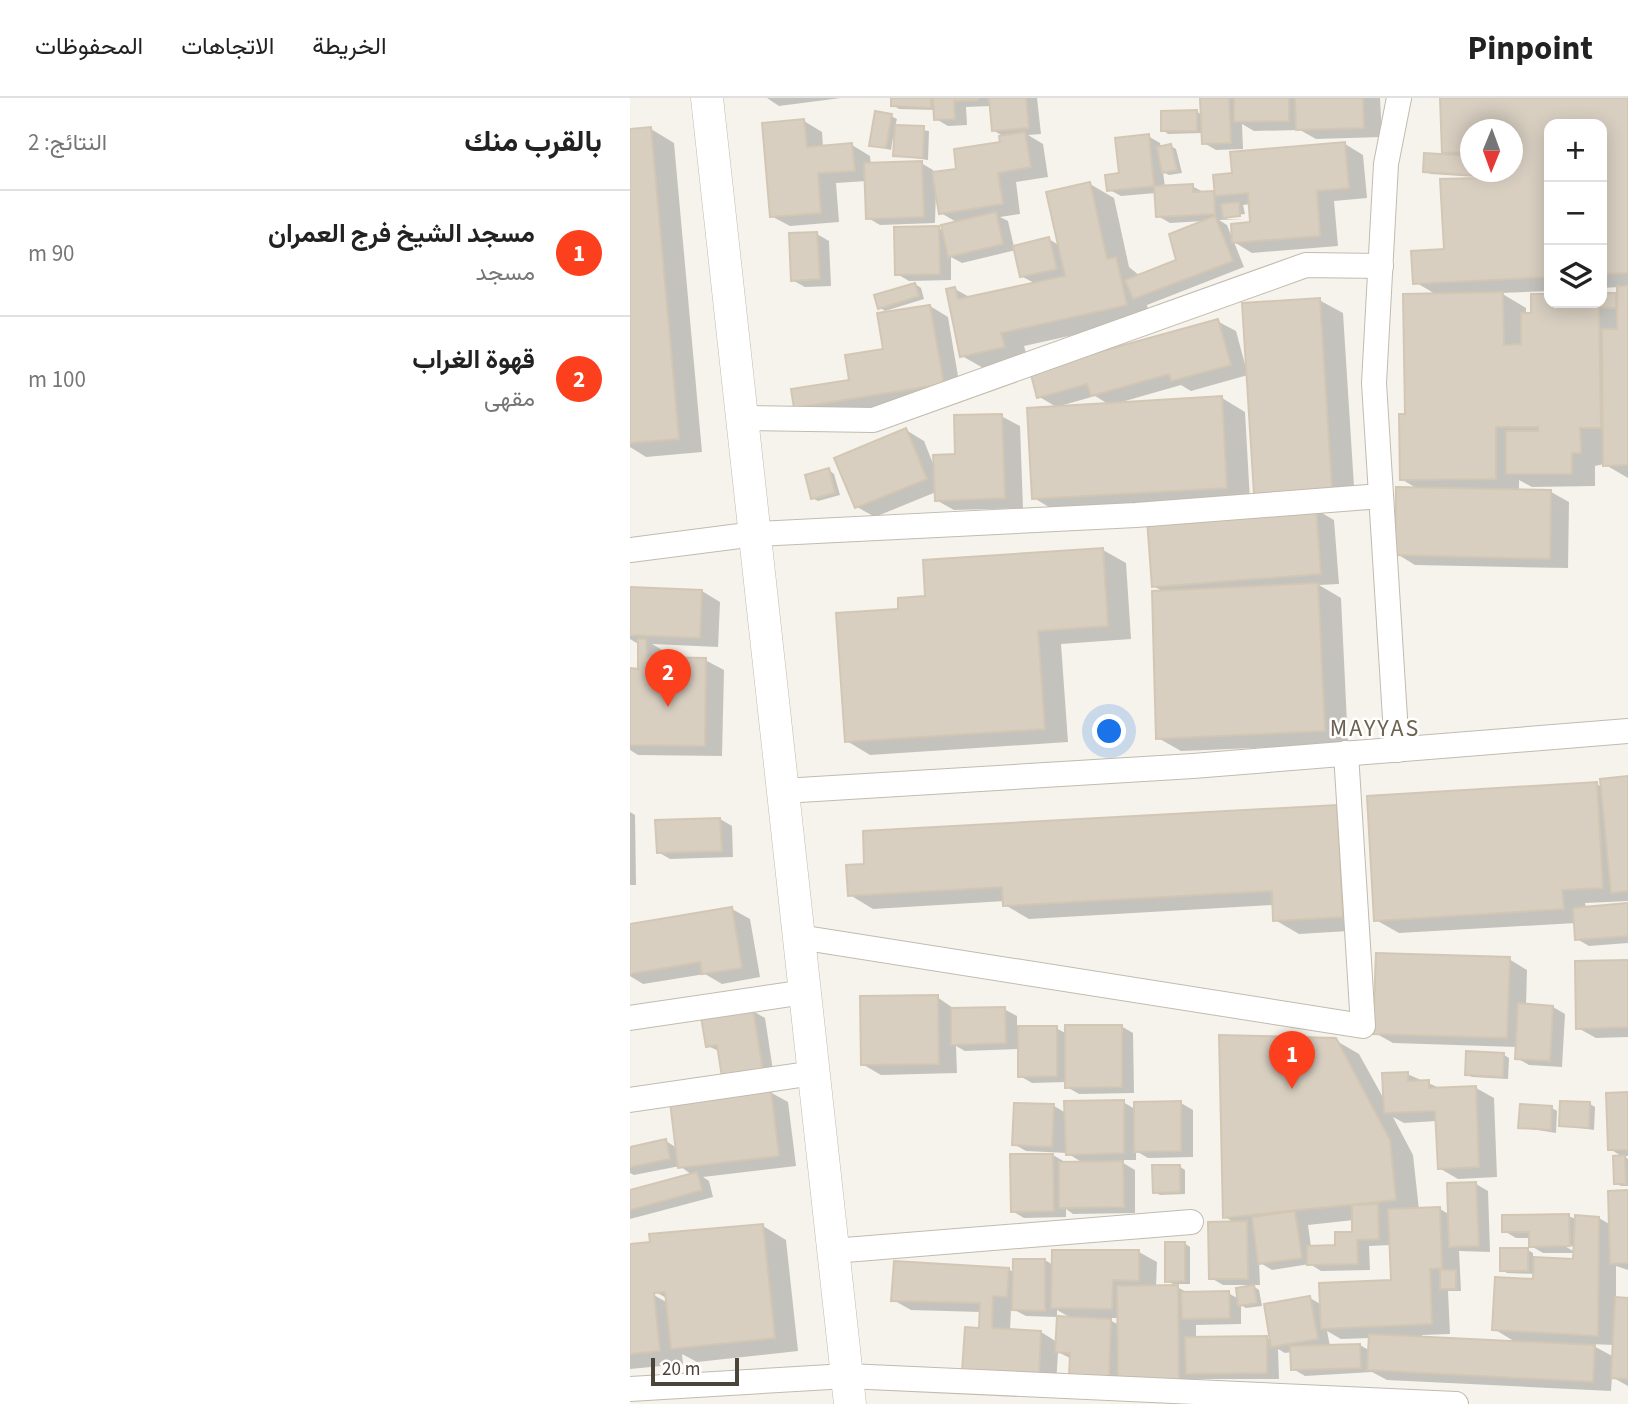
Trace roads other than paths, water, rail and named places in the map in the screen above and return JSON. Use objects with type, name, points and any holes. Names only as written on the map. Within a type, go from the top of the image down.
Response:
[{"type":"street","points":[[706,98],[849,1390]]},
{"type":"street","points":[[1397,750],[1374,383],[1386,164],[1399,98]]},
{"type":"street","points":[[742,418],[873,420],[1306,265],[1381,266]]},
{"type":"street","points":[[630,550],[755,534],[1136,515],[1381,496]]},
{"type":"street","points":[[783,791],[1193,766],[1628,731]]},
{"type":"street","points":[[799,937],[1363,1026],[1346,754]]},
{"type":"street","points":[[630,1018],[805,992]]},
{"type":"street","points":[[630,1100],[814,1073]]},
{"type":"street","points":[[834,1251],[1191,1222]]},
{"type":"street","points":[[630,1389],[849,1390],[1457,1404]]},
{"type":"place","name":"قهوة الغراب","points":[[668,707]]},
{"type":"place","name":"مسجد الشيخ فرج العمران","points":[[1292,1089]]},
{"type":"district","name":"MAYYAS","points":[[1375,728]]}]
